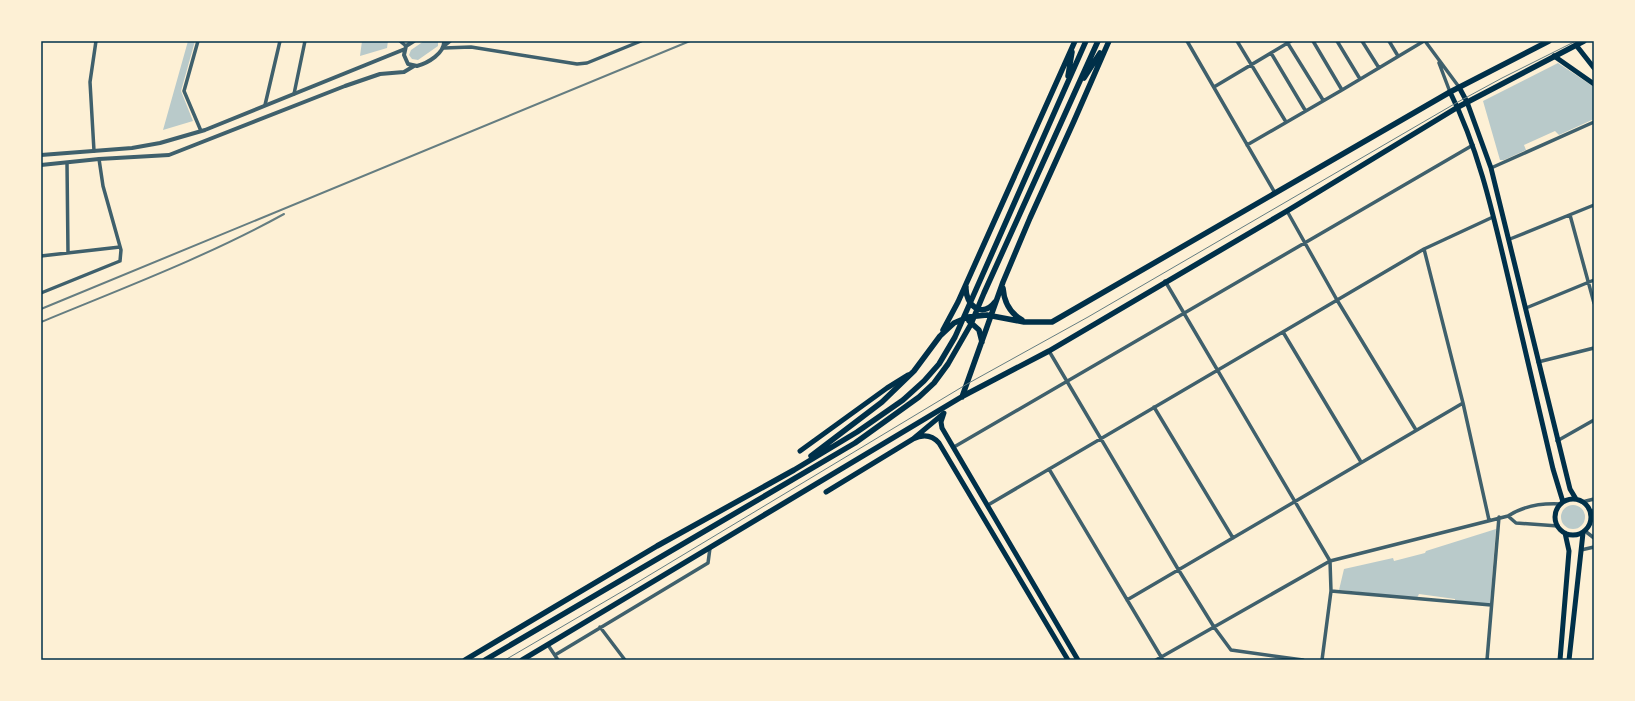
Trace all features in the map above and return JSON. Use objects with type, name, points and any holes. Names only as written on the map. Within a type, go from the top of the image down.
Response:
[{"type":"highway","points":[[465,660],[657,546],[821,454],[857,432],[903,400],[924,381],[939,364],[955,337],[1086,41]]},
{"type":"highway","points":[[485,660],[854,443],[919,397],[934,382],[948,364],[971,324],[1051,142],[1098,41]]},
{"type":"highway","points":[[1076,90],[1108,41]]},
{"type":"highway","points":[[944,413],[963,396],[1003,282],[1108,41]]},
{"type":"highway","points":[[794,470],[882,402],[914,371],[940,336],[951,325],[975,316],[992,315],[1024,322],[1052,322],[1459,86],[1549,41]]},
{"type":"highway","points":[[522,660],[963,396],[1049,351],[1287,211],[1458,107],[1584,41]]},
{"type":"highway","points":[[1068,83],[1074,44]]},
{"type":"highway","points":[[940,336],[966,285],[1074,44]]},
{"type":"highway","points":[[1003,282],[1003,293],[1006,304],[1012,312],[1024,322]]},
{"type":"highway","points":[[966,285],[965,294],[973,307],[980,310],[987,309],[992,306],[998,298]]},
{"type":"highway","points":[[961,320],[970,322],[976,326],[980,334],[981,346]]},
{"type":"main road","points":[[1576,45],[1594,68]]},
{"type":"main road","points":[[1554,56],[1594,84]]},
{"type":"main road","points":[[1459,86],[1467,102],[1491,168],[1510,239],[1538,362],[1570,489],[1576,499],[1589,508],[1592,515],[1590,523],[1584,532],[1581,550],[1569,660]]},
{"type":"main road","points":[[1450,92],[1458,107],[1473,145],[1493,217],[1562,503]]},
{"type":"main road","points":[[800,451],[887,388],[914,371]]},
{"type":"main road","points":[[944,413],[941,422],[942,428],[1078,660]]},
{"type":"main road","points":[[913,439],[944,413]]},
{"type":"main road","points":[[826,492],[913,439],[920,436],[934,438],[939,443],[1068,660]]},
{"type":"main road","points":[[1560,660],[1569,551],[1564,533],[1558,526],[1556,514],[1562,503],[1568,500],[1576,499]]},
{"type":"main road","points":[[1564,533],[1574,535],[1584,532]]},
{"type":"street","points":[[94,151],[90,82],[96,41]]},
{"type":"street","points":[[198,41],[184,91],[201,131]]},
{"type":"street","points":[[265,105],[280,41]]},
{"type":"street","points":[[294,94],[305,41]]},
{"type":"street","points":[[400,41],[406,48]]},
{"type":"street","points":[[41,155],[146,146],[175,140],[294,94],[406,48],[414,41]]},
{"type":"street","points":[[41,165],[99,159],[169,155],[345,86],[380,74],[404,72],[414,66],[420,65],[440,53],[444,44],[450,41]]},
{"type":"street","points":[[444,44],[577,64],[587,63],[641,41]]},
{"type":"street","points":[[1187,41],[1274,193]]},
{"type":"street","points":[[1237,41],[1286,122]]},
{"type":"street","points":[[1313,41],[1342,90]]},
{"type":"street","points":[[1337,41],[1360,79]]},
{"type":"street","points":[[1362,41],[1379,68]]},
{"type":"street","points":[[1389,41],[1398,56]]},
{"type":"street","points":[[1247,145],[1424,41],[1459,86]]},
{"type":"street","points":[[1214,87],[1289,42],[1323,100]]},
{"type":"street","points":[[406,48],[404,58],[408,64],[414,66]]},
{"type":"street","points":[[1271,53],[1305,110]]},
{"type":"street","points":[[1437,58],[1450,92]]},
{"type":"street","points":[[1491,168],[1594,122]]},
{"type":"street","points":[[954,447],[1473,145]]},
{"type":"street","points":[[41,290],[41,293],[120,261],[122,255],[102,186],[99,159]]},
{"type":"street","points":[[67,163],[68,253]]},
{"type":"street","points":[[1510,239],[1594,204]]},
{"type":"street","points":[[1287,211],[1337,300],[1416,430]]},
{"type":"street","points":[[1570,215],[1594,303]]},
{"type":"street","points":[[988,505],[1424,249],[1493,217]]},
{"type":"street","points":[[41,256],[120,247]]},
{"type":"street","points":[[1424,249],[1463,403],[1489,520]]},
{"type":"street","points":[[1526,308],[1594,280]]},
{"type":"street","points":[[1166,281],[1330,561],[1330,591],[1322,660]]},
{"type":"street","points":[[1283,332],[1361,462]]},
{"type":"street","points":[[1538,362],[1594,348]]},
{"type":"street","points":[[1049,351],[1178,569],[1214,627],[1232,650],[1303,660]]},
{"type":"street","points":[[1127,600],[1463,403]]},
{"type":"street","points":[[1154,407],[1233,538]]},
{"type":"street","points":[[1557,441],[1594,420]]},
{"type":"street","points":[[1049,469],[1162,658]]},
{"type":"street","points":[[1582,502],[1594,499]]},
{"type":"street","points":[[1156,660],[1162,658],[1330,561],[1508,516],[1517,510],[1551,503],[1562,503]]},
{"type":"street","points":[[1508,516],[1516,523],[1558,526]]},
{"type":"street","points":[[1487,660],[1499,518]]},
{"type":"street","points":[[1584,532],[1594,538]]},
{"type":"street","points":[[1581,550],[1594,547]]},
{"type":"street","points":[[555,655],[708,563],[710,548]]},
{"type":"street","points":[[1330,591],[1491,605]]},
{"type":"street","points":[[600,627],[625,660]]},
{"type":"street","points":[[548,644],[558,660]]},
{"type":"shaded area","points":[[188,41],[195,41],[181,91],[193,121],[163,130]]},
{"type":"shaded area","points":[[362,41],[388,41],[387,48],[360,56]]},
{"type":"shaded area","points":[[424,41],[438,41],[438,46],[418,60],[412,59],[409,55],[411,50]]},
{"type":"shaded area","points":[[1558,63],[1594,87],[1594,119],[1559,135],[1555,131],[1524,145],[1526,150],[1504,160],[1500,160],[1483,101]]},
{"type":"shaded area","points":[[1573,505],[1582,508],[1585,517],[1582,526],[1573,529],[1564,526],[1561,517],[1564,508]]},
{"type":"shaded area","points":[[1496,529],[1490,604],[1455,602],[1455,599],[1419,594],[1417,598],[1339,590],[1344,569],[1393,558],[1394,561],[1425,553],[1426,551]]},
{"type":"tram line","points":[[505,660],[628,588],[967,384],[1088,317],[1456,103],[1576,41]]},
{"type":"railway","points":[[41,309],[690,41]]},
{"type":"railway","points":[[41,322],[194,258],[255,230],[284,214]]}]
